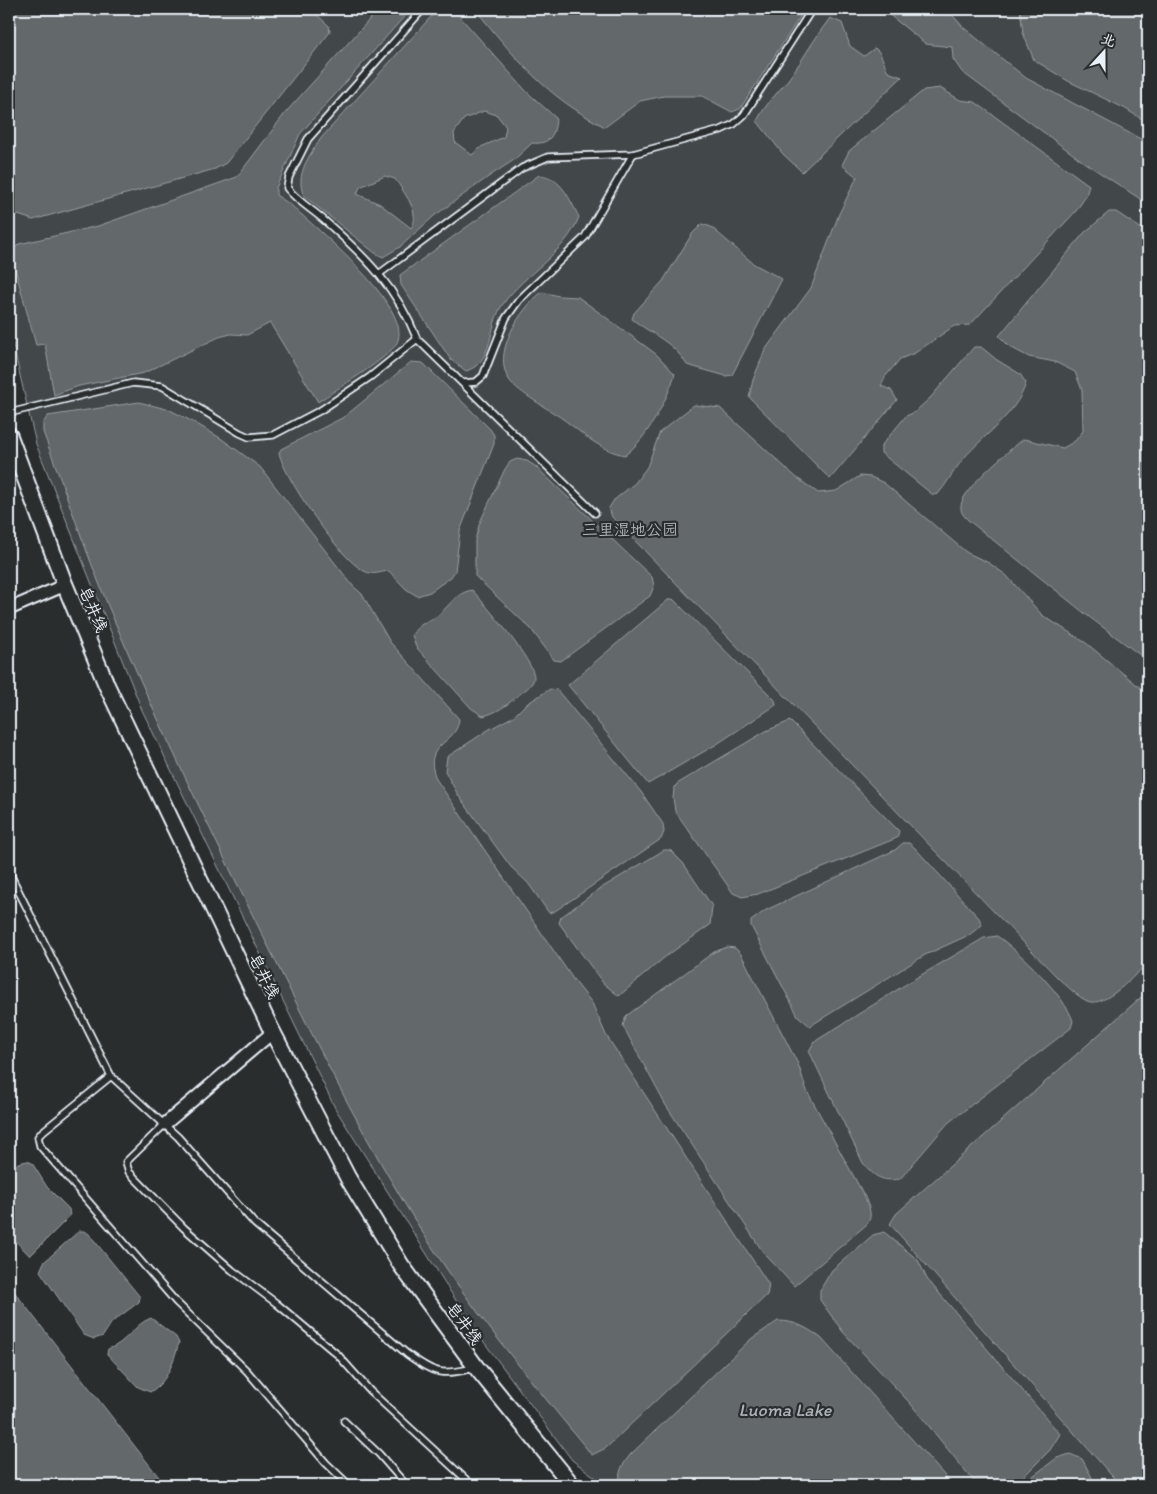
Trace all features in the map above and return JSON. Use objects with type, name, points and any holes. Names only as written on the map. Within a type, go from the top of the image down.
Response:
[{"type":"street","name":"皂井线","points":[[9,434],[65,585],[107,686],[273,1032],[348,1178],[401,1265],[476,1367],[572,1485]]},
{"type":"street","points":[[9,609],[65,585]]},
{"type":"street","points":[[165,1124],[273,1032]]},
{"type":"lane","points":[[423,9],[308,139],[289,176],[287,188],[350,243],[390,286],[408,316],[417,339],[595,513]]},
{"type":"lane","points":[[379,274],[522,168],[535,161],[548,157],[633,154],[721,130],[734,124],[744,115],[812,9]]},
{"type":"lane","points":[[464,383],[476,382],[483,376],[506,318],[519,300],[585,237],[633,154]]},
{"type":"lane","points":[[9,414],[133,383],[148,383],[162,386],[240,433],[250,437],[273,435],[330,404],[370,377],[417,339]]},
{"type":"lane","points":[[9,872],[110,1076],[165,1124],[255,1224],[408,1354],[430,1370],[450,1374],[476,1367]]},
{"type":"lane","points":[[110,1076],[42,1132],[38,1137],[40,1146],[176,1302],[247,1371],[326,1464],[349,1485]]},
{"type":"lane","points":[[165,1124],[126,1162],[129,1172],[184,1228],[232,1270],[276,1303],[338,1355],[370,1391],[472,1485]]},
{"type":"lane","points":[[344,1421],[380,1454],[406,1485]]},
{"type":"green space","name":"三里湿地公园","points":[[9,9],[1148,9],[1148,1485],[931,1485],[633,1481],[606,1485],[572,1460],[472,1326],[335,1108],[142,710],[36,444],[9,328]]},
{"type":"water","points":[[9,9],[311,9],[329,26],[330,32],[226,163],[215,169],[33,220],[9,212]]},
{"type":"water","points":[[379,9],[411,9],[300,134],[276,188],[276,195],[291,205],[341,251],[380,293],[393,313],[399,331],[395,346],[370,367],[318,402],[270,323],[247,335],[231,334],[219,337],[144,373],[79,386],[54,395],[45,344],[36,345],[14,265],[14,249],[19,244],[98,226],[237,177],[286,112]]},
{"type":"water","points":[[438,9],[453,9],[527,92],[556,118],[553,134],[550,138],[543,142],[532,143],[514,160],[434,216],[400,247],[383,257],[375,253],[304,196],[301,188],[302,173],[308,158],[322,137]],"holes":[[[484,111],[497,115],[506,127],[504,137],[481,147],[472,155],[455,142],[454,133],[464,119]],[[385,176],[395,179],[410,203],[414,216],[411,228],[380,204],[357,194],[360,187]]]},
{"type":"water","points":[[475,9],[805,9],[740,109],[732,112],[702,96],[664,96],[640,101],[605,127],[565,103],[548,89],[518,60]]},
{"type":"water","points":[[882,9],[947,9],[964,28],[1026,78],[1148,143],[1148,204],[1085,163],[962,72],[953,59],[952,47],[926,44]]},
{"type":"water","points":[[1020,9],[1148,9],[1148,123],[1124,108],[1068,81],[1034,60],[1023,33]]},
{"type":"water","points":[[830,18],[842,23],[850,46],[864,56],[875,48],[880,53],[888,72],[902,77],[802,172],[783,154],[757,121],[795,70]]},
{"type":"water","points":[[940,88],[960,100],[975,102],[1089,185],[1086,196],[1076,211],[970,325],[954,326],[915,353],[900,359],[885,377],[881,386],[891,390],[897,400],[830,479],[749,397],[753,380],[765,350],[811,288],[839,214],[857,177],[842,165],[849,151],[924,90]]},
{"type":"water","points":[[539,175],[547,176],[559,184],[579,217],[565,241],[522,282],[503,304],[498,313],[486,352],[475,367],[466,371],[451,360],[401,285],[400,275]]},
{"type":"water","points":[[1109,212],[1116,212],[1148,233],[1148,661],[1088,616],[968,520],[961,508],[963,499],[977,480],[1024,439],[1063,448],[1075,441],[1083,431],[1082,390],[1075,372],[1055,362],[1029,357],[1010,347],[999,336],[1084,233]]},
{"type":"water","points":[[702,224],[711,227],[754,264],[782,279],[732,375],[726,376],[687,365],[676,350],[632,319],[634,313],[663,281],[692,234]]},
{"type":"water","points":[[542,292],[559,296],[578,297],[656,354],[675,374],[655,418],[641,439],[625,455],[608,450],[592,441],[510,381],[503,359],[510,333],[525,309]]},
{"type":"water","points":[[974,347],[981,347],[997,360],[1020,374],[1026,383],[1021,395],[1006,416],[968,453],[938,494],[933,495],[881,453],[881,446],[906,416],[915,412],[931,397]]},
{"type":"water","points":[[411,362],[423,363],[494,435],[494,444],[460,531],[455,571],[451,577],[430,592],[417,596],[406,589],[389,571],[374,573],[364,571],[341,551],[302,499],[283,465],[279,453],[281,449],[344,417]]},
{"type":"water","points":[[139,402],[170,410],[197,424],[222,439],[260,467],[353,586],[362,594],[390,642],[459,719],[457,728],[436,750],[433,757],[436,779],[573,979],[592,1003],[606,1035],[769,1285],[767,1295],[606,1448],[592,1455],[507,1351],[466,1297],[406,1206],[364,1134],[248,906],[186,779],[127,651],[83,542],[43,432],[43,423],[48,416]]},
{"type":"water","points":[[694,405],[720,408],[797,478],[818,493],[836,491],[860,476],[871,477],[884,483],[966,552],[989,563],[1006,575],[1042,615],[1086,643],[1148,694],[1148,963],[1111,995],[1094,1002],[1087,1001],[1059,979],[612,517],[609,508],[614,500],[635,483],[647,467],[660,432]]},
{"type":"water","points":[[517,459],[527,461],[535,466],[652,577],[654,586],[650,596],[561,661],[554,660],[531,629],[475,576],[475,540],[480,522],[505,469],[510,462]]},
{"type":"water","points":[[472,590],[518,647],[527,660],[534,678],[529,686],[508,703],[497,711],[483,716],[471,708],[416,647],[412,635],[414,631],[437,616],[461,594]]},
{"type":"water","points":[[673,599],[775,700],[776,705],[717,744],[648,784],[568,685],[668,600]]},
{"type":"water","points":[[550,689],[557,690],[641,792],[663,824],[664,832],[661,839],[555,911],[549,913],[528,883],[511,867],[458,795],[445,771],[447,757],[488,730],[514,716],[525,705]]},
{"type":"water","points":[[790,721],[899,831],[897,838],[758,894],[742,897],[733,893],[675,811],[674,789],[677,784],[766,731]]},
{"type":"water","points":[[903,843],[909,843],[915,848],[979,918],[982,925],[969,935],[925,955],[810,1026],[798,1016],[751,926],[751,921],[766,910],[895,850]]},
{"type":"water","points":[[664,850],[670,850],[683,863],[712,906],[710,925],[665,957],[619,996],[603,983],[559,923],[561,917],[598,890]]},
{"type":"water","points":[[997,936],[1017,952],[1051,987],[1069,1011],[1073,1021],[1071,1028],[948,1123],[900,1179],[883,1179],[871,1172],[863,1163],[809,1051],[814,1042],[916,978],[984,938]]},
{"type":"water","points":[[727,947],[735,948],[741,954],[798,1064],[807,1091],[865,1197],[870,1212],[870,1218],[866,1225],[794,1286],[763,1252],[665,1104],[623,1026],[626,1016],[714,952]]},
{"type":"water","points":[[1148,991],[1148,1485],[1120,1485],[890,1224],[896,1214]]},
{"type":"water","points":[[27,1161],[32,1163],[47,1187],[69,1209],[70,1216],[30,1256],[9,1234],[9,1174],[18,1163]]},
{"type":"water","points":[[79,1231],[85,1231],[89,1234],[140,1297],[139,1302],[112,1322],[103,1336],[94,1339],[84,1335],[40,1271],[44,1262]]},
{"type":"water","points":[[884,1232],[918,1260],[927,1279],[1060,1434],[1050,1450],[1015,1485],[977,1485],[910,1403],[843,1332],[820,1300],[820,1290],[832,1270],[873,1235]]},
{"type":"water","points":[[9,1285],[165,1485],[9,1485]]},
{"type":"water","points":[[151,1318],[176,1337],[179,1343],[166,1376],[150,1392],[138,1387],[107,1354],[108,1349],[120,1343]]},
{"type":"water","name":"Luoma Lake","points":[[778,1321],[790,1322],[801,1326],[821,1338],[953,1485],[621,1485],[621,1469],[630,1455],[751,1339]]},
{"type":"water","points":[[1070,1454],[1082,1459],[1096,1485],[1021,1485],[1057,1458]]}]
